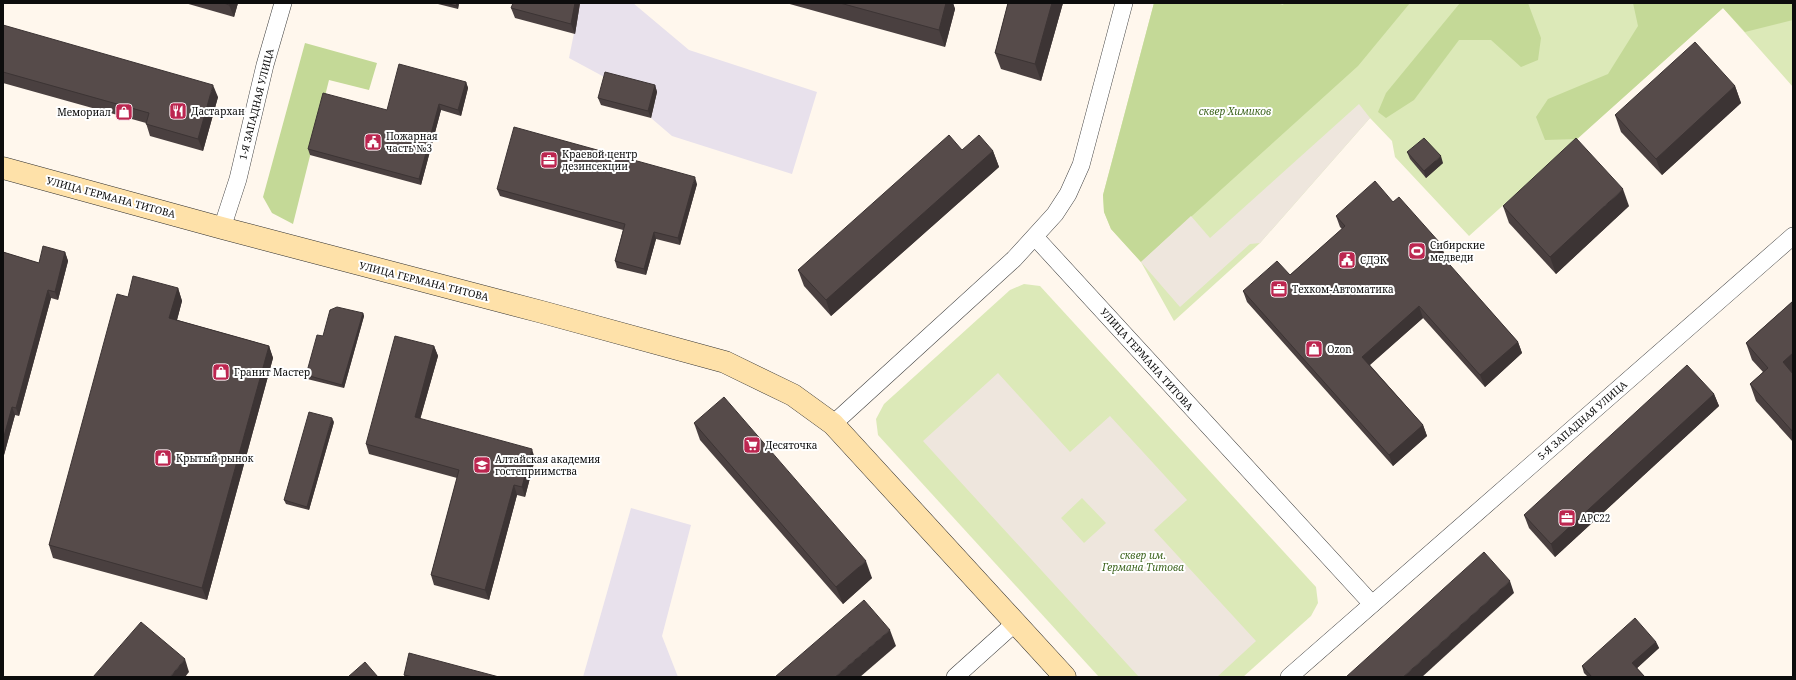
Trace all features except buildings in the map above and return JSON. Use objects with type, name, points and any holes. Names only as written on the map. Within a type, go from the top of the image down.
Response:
[{"type":"street","name":"1-Я ЗАПАДНАЯ УЛИЦА","points":[[222,228],[238,179],[265,65],[283,3]]},
{"type":"street","points":[[833,424],[1014,259],[1055,214],[1068,194],[1081,165],[1124,3]]},
{"type":"street","name":"УЛИЦА ГЕРМАНА ТИТОВА","points":[[3,168],[725,362],[793,395],[833,424],[1065,677]]},
{"type":"street","name":"5-Я ЗАПАДНАЯ УЛИЦА","points":[[1372,604],[1793,236]]},
{"type":"street","name":"УЛИЦА ГЕРМАНА ТИТОВА","points":[[1035,237],[1372,604]]},
{"type":"street","points":[[1289,677],[1372,604]]},
{"type":"street","points":[[955,677],[1015,622]]},
{"type":"shaded area","points":[[580,3],[633,3],[689,50],[817,92],[792,174],[672,136],[651,118],[657,92],[608,79],[569,58]]},
{"type":"shaded area","points":[[1359,104],[1370,118],[1260,243],[1250,244],[1180,307],[1141,262],[1191,216],[1210,238]]},
{"type":"shaded area","points":[[998,373],[1070,452],[1110,416],[1187,500],[1154,530],[1256,641],[1217,677],[1139,677],[923,441]],"holes":[[[1082,498],[1106,523],[1084,543],[1061,518]]]},
{"type":"shaded area","points":[[631,508],[691,525],[662,636],[678,677],[583,677]]},
{"type":"green space","name":"сквер Химиков","points":[[1154,3],[1793,3],[1793,87],[1723,8],[1469,236],[1395,157],[1392,141],[1370,118],[1260,243],[1174,321],[1141,262],[1111,229],[1104,212],[1103,195]]},
{"type":"green space","points":[[1154,3],[1277,3],[1283,5],[1284,3],[1410,3],[1358,66],[1141,262],[1111,229],[1104,212],[1103,195]]},
{"type":"green space","points":[[1460,3],[1528,3],[1541,38],[1538,60],[1521,67],[1491,40],[1459,40],[1414,100],[1386,118],[1378,112],[1386,93]]},
{"type":"green space","points":[[1633,3],[1793,3],[1793,20],[1745,32],[1723,8],[1577,139],[1545,140],[1536,117],[1548,99],[1608,74],[1638,26]]},
{"type":"green space","points":[[305,43],[377,63],[369,90],[329,80],[293,224],[272,213],[263,197]]},
{"type":"green space","name":"сквер им. Германа Титова","points":[[1024,284],[1040,286],[1316,587],[1318,603],[1311,616],[1243,677],[1099,677],[878,435],[876,419],[884,404],[1010,290]]},
{"type":"place","name":"Дастархан","points":[[178,111]]},
{"type":"place","name":"Мемориал","points":[[124,112]]},
{"type":"place","name":"Пожарная часть №3","points":[[373,142]]},
{"type":"place","name":"Краевой центр дезинсекции","points":[[549,160]]},
{"type":"place","name":"Сибирские медведи","points":[[1417,251]]},
{"type":"place","name":"СДЭК","points":[[1347,260]]},
{"type":"place","name":"Техком-Автоматика","points":[[1279,289]]},
{"type":"place","name":"Ozon","points":[[1314,349]]},
{"type":"place","name":"Гранит Мастер","points":[[221,372]]},
{"type":"place","name":"Десяточка","points":[[752,445]]},
{"type":"place","name":"Крытый рынок","points":[[163,458]]},
{"type":"place","name":"Алтайская академия гостеприимства","points":[[482,465]]},
{"type":"place","name":"АРС22","points":[[1567,518]]}]
